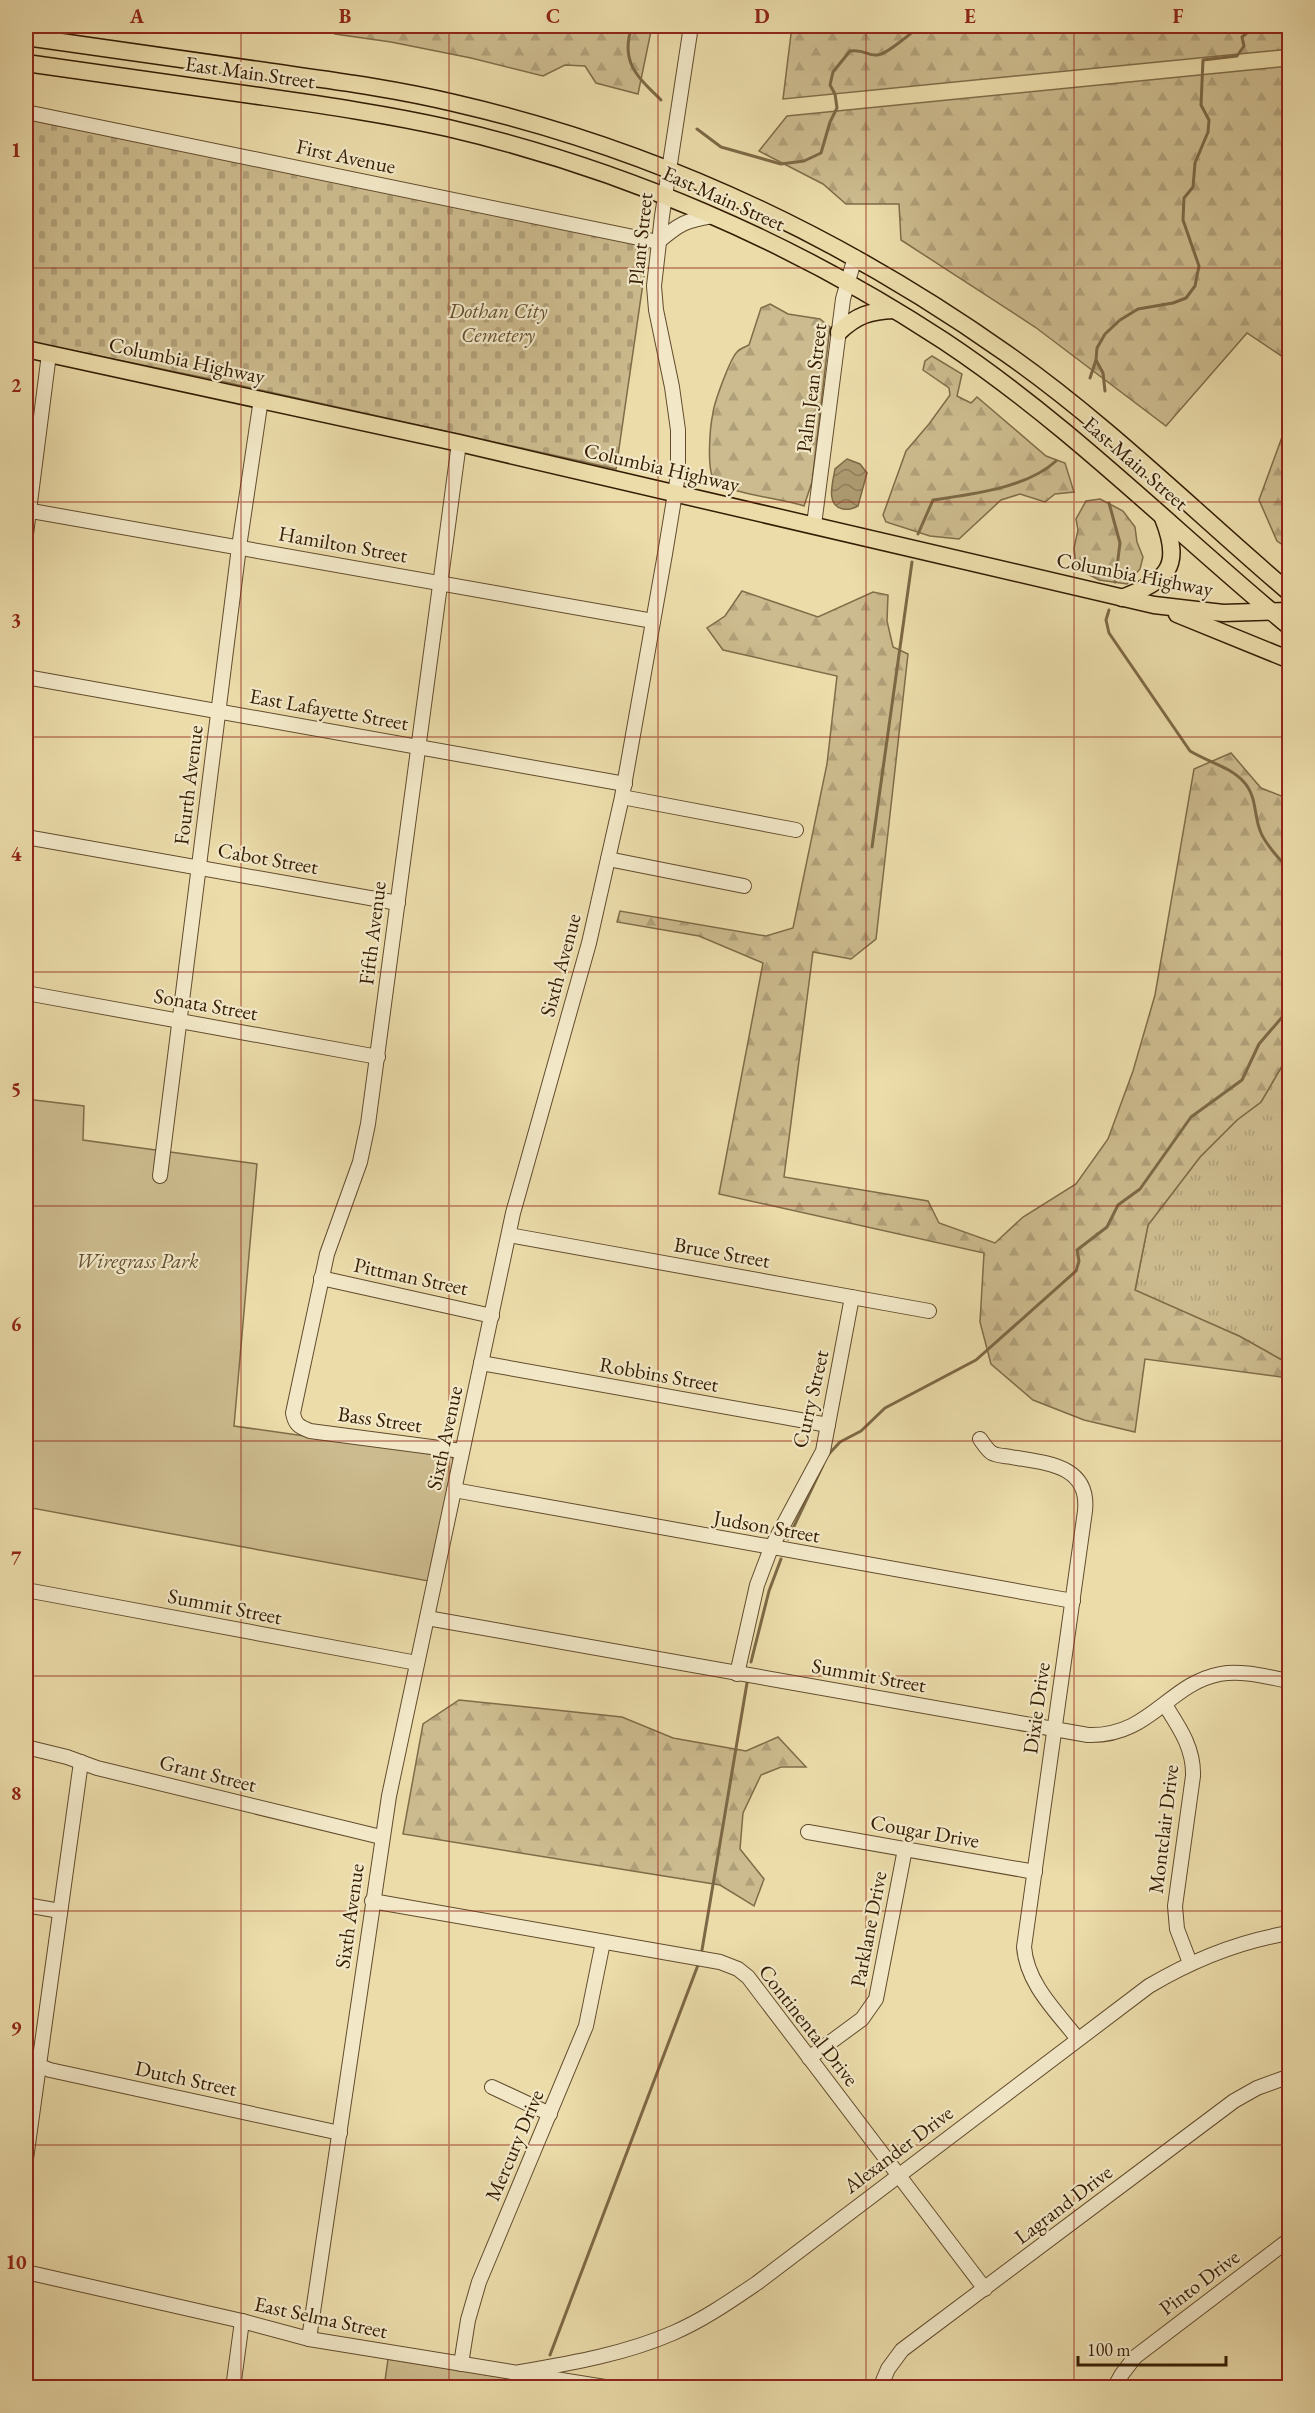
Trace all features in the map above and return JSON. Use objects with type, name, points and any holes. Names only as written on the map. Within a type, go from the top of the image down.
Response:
[{"type":"main road","name":"East Main Street","points":[[26,37],[350,83],[442,100],[553,129],[669,170],[778,217],[855,257],[956,318],[1010,355],[1111,436],[1290,592]]},
{"type":"main road","name":"East Main Street","points":[[26,63],[399,118],[536,151],[665,196],[713,216],[796,255],[846,282],[944,341],[1030,403],[1094,455],[1290,627]]},
{"type":"main road","points":[[839,332],[861,315],[871,311],[894,310]]},
{"type":"main road","name":"Columbia Highway","points":[[26,349],[459,443],[1154,605],[1223,613],[1290,611]]},
{"type":"main road","points":[[1122,598],[1151,587],[1161,578],[1168,566],[1172,543],[1161,515]]},
{"type":"main road","points":[[1267,574],[1290,582]]},
{"type":"main road","points":[[1154,605],[1290,660]]},
{"type":"street","name":"Plant Street","points":[[665,554],[679,458],[678,430],[672,387],[654,299],[658,242],[691,26]]},
{"type":"street","name":"First Avenue","points":[[26,112],[658,242]]},
{"type":"street","points":[[658,242],[690,219],[713,216]]},
{"type":"street","name":"Palm Jean Street","points":[[814,525],[846,282],[855,257]]},
{"type":"street","points":[[26,534],[27,510],[49,354]]},
{"type":"street","name":"Fourth Avenue","points":[[160,1176],[239,547],[261,399]]},
{"type":"street","name":"Fifth Avenue","points":[[295,1422],[293,1413],[321,1278],[327,1254],[360,1162],[368,1124],[459,443]]},
{"type":"street","name":"Hamilton Street","points":[[27,510],[653,621]]},
{"type":"street","name":"Sixth Avenue","points":[[309,2339],[381,1837],[509,1235],[529,1151],[589,943],[624,790],[665,554]]},
{"type":"street","name":"East Lafayette Street","points":[[26,677],[418,746],[796,830]]},
{"type":"street","name":"Cabot Street","points":[[26,837],[398,903]]},
{"type":"street","points":[[608,859],[744,886]]},
{"type":"street","name":"Sonata Street","points":[[26,993],[378,1057]]},
{"type":"street","name":"Bruce Street","points":[[509,1235],[929,1311]]},
{"type":"street","name":"Pittman Street","points":[[321,1278],[492,1316]]},
{"type":"street","name":"Curry Street","points":[[737,1674],[750,1607],[771,1548],[823,1451],[852,1297]]},
{"type":"street","name":"Robbins Street","points":[[482,1363],[828,1425]]},
{"type":"street","name":"Bass Street","points":[[295,1422],[310,1431],[462,1452]]},
{"type":"street","name":"Dixie Drive","points":[[980,1439],[992,1453],[1062,1467],[1073,1474],[1081,1485],[1086,1504],[1025,1940],[1026,1962],[1034,1982],[1077,2038]]},
{"type":"street","name":"Judson Street","points":[[454,1491],[1073,1601]]},
{"type":"street","name":"Summit Street","points":[[26,1590],[417,1664]]},
{"type":"street","name":"Summit Street","points":[[427,1618],[1088,1735],[1119,1732],[1138,1724],[1198,1682],[1219,1674],[1241,1673],[1290,1681]]},
{"type":"street","name":"Montclair Drive","points":[[1165,1705],[1185,1737],[1193,1762],[1194,1776],[1175,1906],[1179,1937],[1190,1964]]},
{"type":"street","name":"Grant Street","points":[[26,1748],[381,1837]]},
{"type":"street","points":[[26,2158],[32,2063],[60,1911],[81,1762]]},
{"type":"street","name":"Cougar Drive","points":[[808,1832],[1035,1872]]},
{"type":"street","name":"Parklane Drive","points":[[809,2058],[862,2019],[876,1999],[905,1849]]},
{"type":"street","name":"Continental Drive","points":[[372,1901],[720,1962],[738,1969],[748,1977],[985,2289]]},
{"type":"street","points":[[26,1905],[60,1911]]},
{"type":"street","name":"Alexander Drive","points":[[520,2372],[646,2344],[694,2323],[756,2283],[1077,2038],[1149,1986],[1190,1964],[1244,1943],[1290,1933]]},
{"type":"street","name":"Mercury Drive","points":[[461,2364],[468,2320],[479,2282],[586,2026],[603,1942]]},
{"type":"street","name":"Dutch Street","points":[[32,2063],[50,2070],[340,2133]]},
{"type":"street","name":"Lagrand Drive","points":[[880,2388],[888,2369],[902,2350],[1234,2101],[1257,2088],[1290,2076]]},
{"type":"street","points":[[492,2087],[550,2114]]},
{"type":"street","name":"Pinto Drive","points":[[1114,2388],[1128,2365],[1144,2350],[1290,2240]]},
{"type":"street","name":"East Selma Street","points":[[26,2272],[242,2321],[309,2339],[611,2388]]},
{"type":"street","points":[[233,2388],[242,2321]]},
{"type":"green space","points":[[323,26],[650,26],[651,31],[638,94],[596,83],[585,66],[565,65],[543,76],[471,58],[391,42],[335,34]]},
{"type":"green space","points":[[792,26],[1289,26],[1290,49],[783,99]]},
{"type":"green space","points":[[1289,66],[1289,361],[1247,333],[1166,426],[1035,327],[901,240],[899,204],[846,204],[823,184],[759,151],[787,116]]},
{"type":"green space","name":"Dothan City Cemetery","points":[[26,106],[650,235],[616,469],[225,382],[26,341]]},
{"type":"green space","points":[[770,304],[788,314],[820,319],[830,327],[812,482],[804,506],[721,485],[715,481],[710,468],[711,428],[719,391],[734,356],[739,350],[749,345],[761,308]]},
{"type":"green space","points":[[932,356],[962,374],[957,396],[971,403],[977,397],[1046,456],[1065,463],[1074,492],[1055,494],[1045,502],[1020,494],[1001,500],[959,539],[930,536],[886,522],[883,515],[906,451],[950,395],[949,388],[923,370],[925,361]]},
{"type":"green space","points":[[1289,418],[1289,549],[1277,541],[1259,500]]},
{"type":"green space","points":[[1100,499],[1123,511],[1135,527],[1137,542],[1143,557],[1140,569],[1127,584],[1099,580],[1076,568],[1074,548],[1078,530],[1076,519],[1086,501]]},
{"type":"green space","points":[[742,591],[818,617],[873,592],[888,595],[887,621],[893,647],[908,654],[876,939],[851,959],[813,952],[784,1177],[928,1201],[939,1223],[995,1243],[1023,1217],[1076,1184],[1108,1139],[1133,1071],[1155,995],[1194,769],[1231,753],[1261,788],[1289,799],[1289,1054],[1261,1102],[1237,1120],[1200,1157],[1148,1225],[1135,1290],[1239,1336],[1289,1364],[1289,1378],[1145,1359],[1135,1432],[1084,1420],[1033,1400],[991,1364],[980,1322],[984,1253],[719,1194],[763,963],[699,936],[617,922],[620,911],[766,936],[793,928],[827,764],[837,676],[723,650],[707,628],[725,616]]},
{"type":"green space","points":[[1289,1054],[1289,1364],[1239,1336],[1135,1291],[1148,1225],[1200,1157],[1237,1120],[1261,1102]]},
{"type":"green space","name":"Wiregrass Park","points":[[26,1099],[84,1106],[83,1140],[257,1164],[234,1426],[452,1457],[454,1462],[428,1581],[26,1507]]},
{"type":"green space","points":[[459,1700],[622,1717],[673,1738],[746,1751],[778,1737],[806,1767],[781,1767],[761,1775],[743,1813],[740,1849],[764,1879],[754,1906],[720,1885],[403,1834],[423,1724]]},
{"type":"green space","points":[[388,2359],[507,2378],[504,2387],[384,2388]]},
{"type":"water","points":[[847,459],[860,464],[867,473],[858,506],[852,509],[837,507],[832,498],[835,469]]},
{"type":"waterway","points":[[632,26],[629,38],[629,58],[644,83],[661,100]]},
{"type":"waterway","points":[[697,129],[721,147],[781,164],[804,161],[821,153],[830,122],[837,108],[835,94],[830,85],[833,72],[850,51],[881,54],[921,26]]},
{"type":"waterway","points":[[1105,391],[1103,373],[1096,360],[1097,348],[1105,334],[1120,320],[1138,309],[1173,303],[1186,298],[1195,286],[1199,266],[1183,220],[1184,198],[1193,187],[1195,163],[1208,132],[1209,120],[1201,105],[1203,60],[1237,56],[1244,46],[1242,37],[1255,26]]},
{"type":"waterway","points":[[1090,378],[1096,360]]},
{"type":"waterway","points":[[918,534],[933,500],[1015,484],[1030,478],[1056,461]]},
{"type":"waterway","points":[[1109,503],[1120,543],[1115,582]]},
{"type":"waterway","points":[[872,847],[912,562]]},
{"type":"waterway","points":[[1109,610],[1106,620],[1109,633],[1190,751],[1225,768],[1243,781],[1251,793],[1264,838],[1290,871]]},
{"type":"waterway","points":[[827,1456],[840,1442],[861,1431],[885,1408],[976,1360],[1076,1271],[1079,1261],[1077,1250],[1107,1227],[1118,1205],[1140,1189],[1191,1117],[1242,1080],[1259,1044],[1290,1008]]},
{"type":"waterway","points":[[788,1539],[823,1465]]},
{"type":"waterway","points":[[751,1662],[769,1591],[781,1559]]},
{"type":"waterway","points":[[702,1950],[747,1683]]},
{"type":"waterway","points":[[550,2355],[698,1965]]},
{"type":"waterway","points":[[492,2388],[497,2382]]}]
